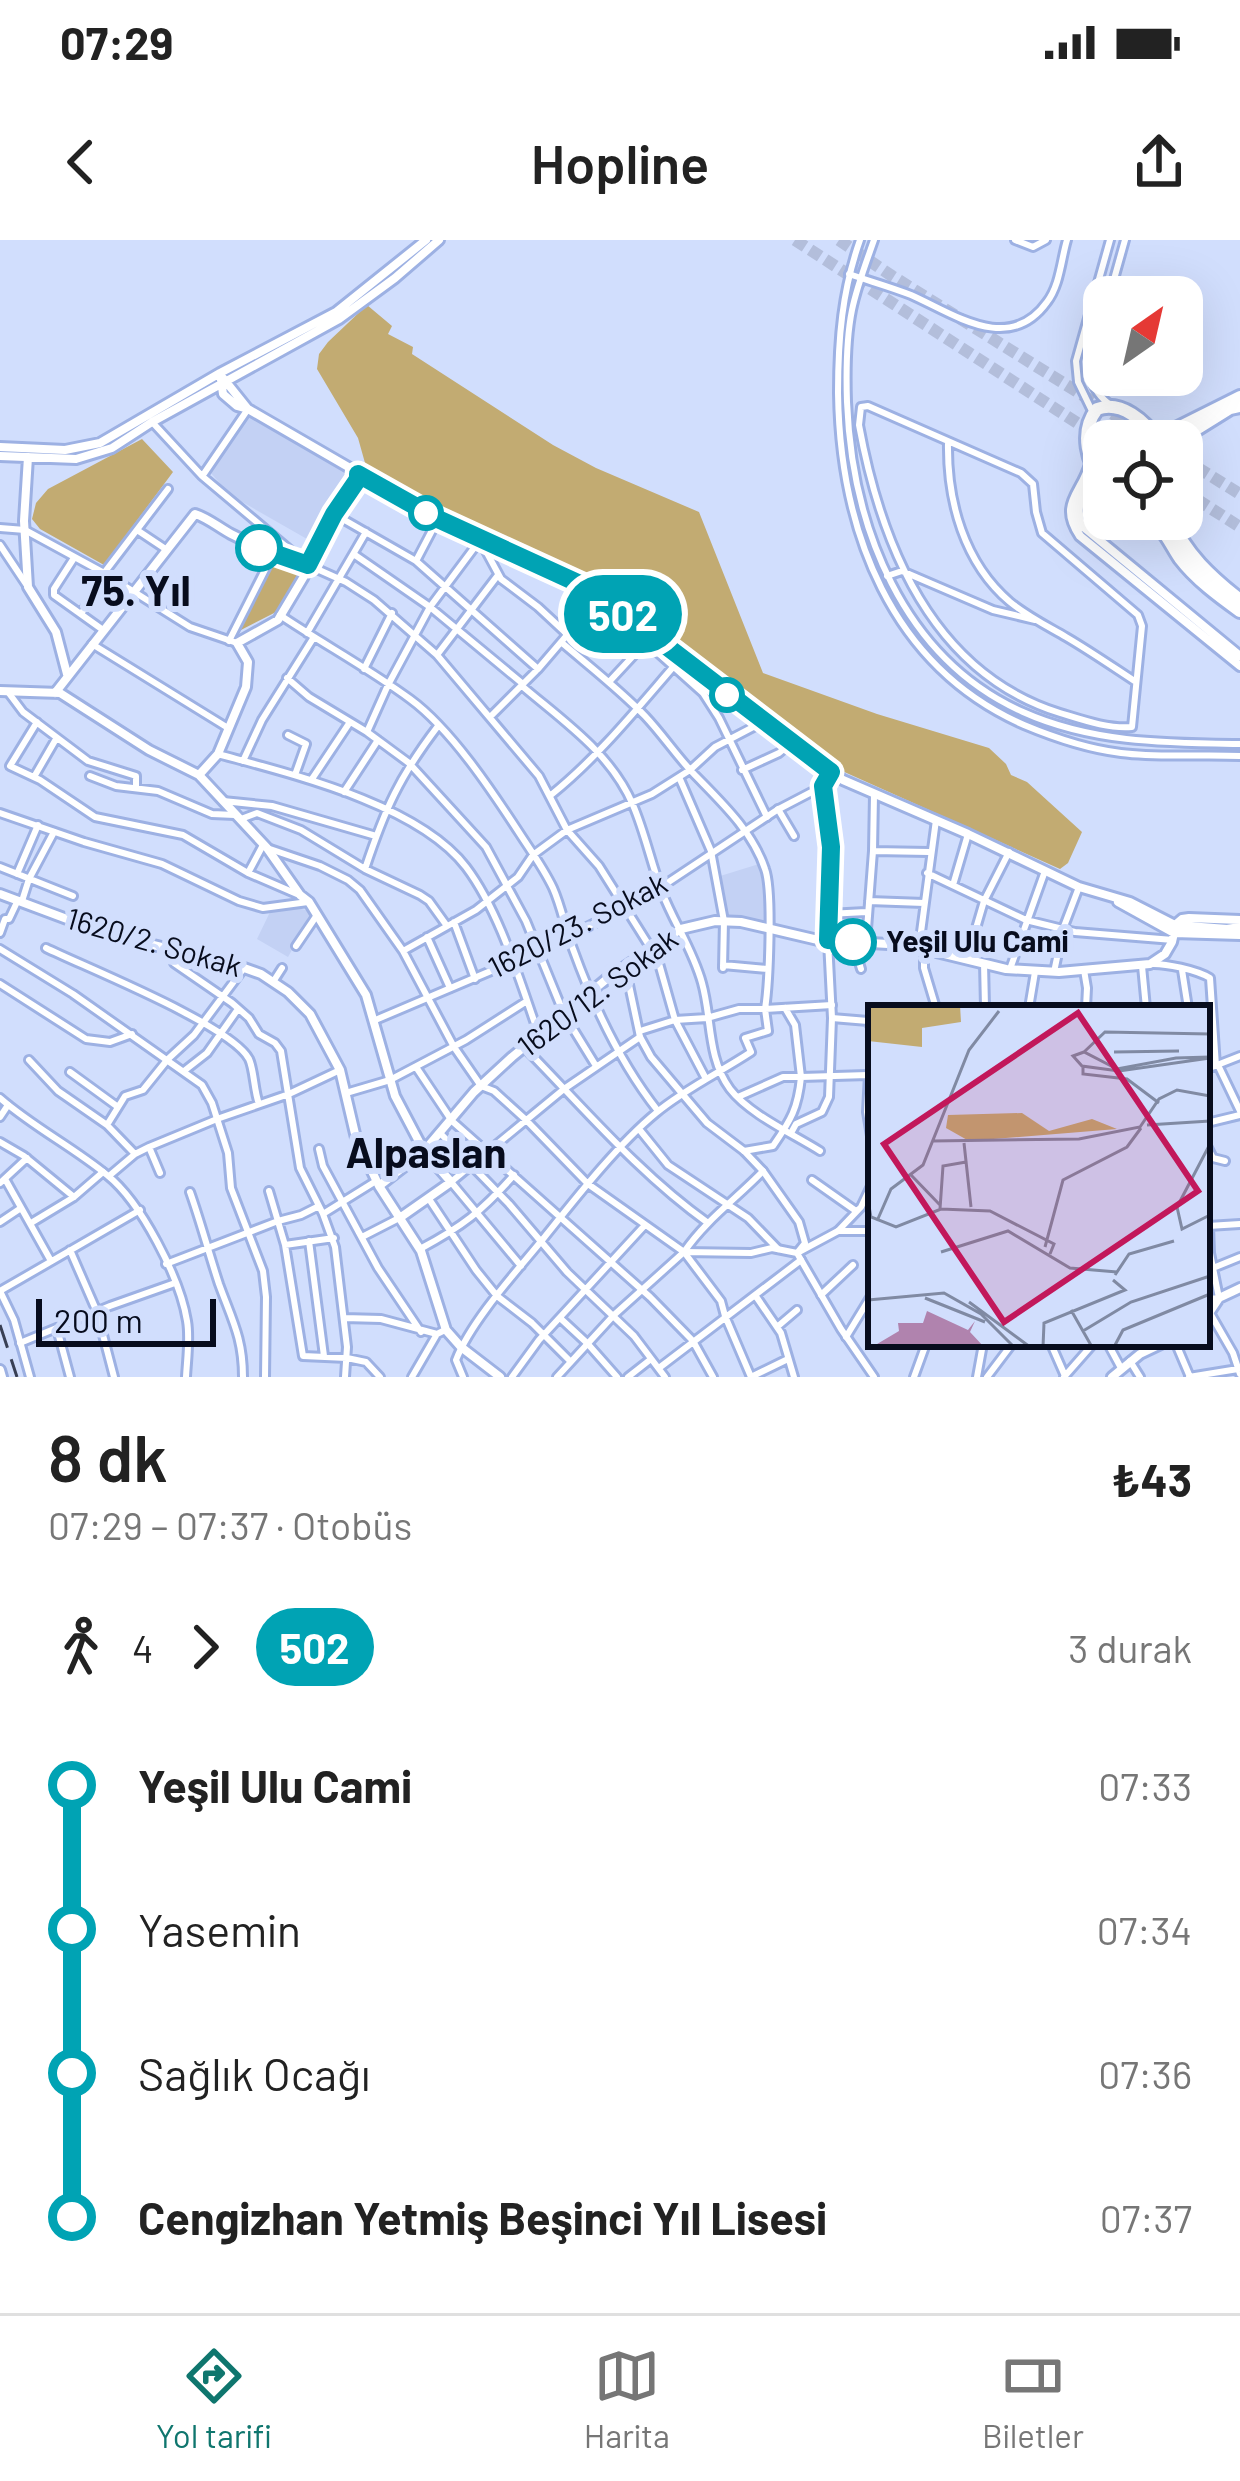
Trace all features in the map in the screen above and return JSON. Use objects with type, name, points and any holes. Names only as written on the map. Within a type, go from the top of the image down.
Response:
[{"type":"highway","points":[[1198,420],[1240,402]]},
{"type":"highway","points":[[1203,425],[1240,402]]},
{"type":"highway","points":[[1091,420],[1104,405],[1127,411],[1137,420]]},
{"type":"highway","points":[[1170,540],[1202,580],[1240,611]]},
{"type":"highway","points":[[1183,540],[1218,583],[1240,600]]},
{"type":"main road","points":[[0,452],[76,459],[112,448],[336,312],[426,240]]},
{"type":"main road","points":[[0,452],[86,447],[112,436],[339,319],[439,240]]},
{"type":"main road","points":[[222,380],[248,409],[358,474],[438,519],[600,597],[831,772],[1112,898],[1174,933],[1214,935],[1240,945]]},
{"type":"main road","points":[[28,457],[28,587],[56,632],[68,675]]},
{"type":"main road","points":[[199,775],[218,754],[246,688],[248,662],[233,642],[278,620],[358,474]]},
{"type":"main road","points":[[1083,483],[1070,515],[1083,538]]},
{"type":"main road","points":[[1083,494],[1078,513],[1083,527]]},
{"type":"main road","points":[[54,694],[195,514],[273,554],[308,565]]},
{"type":"main road","points":[[1085,540],[1240,666]]},
{"type":"main road","points":[[1099,540],[1240,656]]},
{"type":"main road","points":[[4,692],[59,693],[149,750],[199,775],[309,902],[366,994],[394,1096],[424,1151],[451,1182],[401,1217]]},
{"type":"main road","points":[[828,940],[831,847],[823,786],[831,772]]},
{"type":"main road","name":"1620/2. Sokak","points":[[0,894],[106,934],[244,968],[288,992],[310,1014],[340,1070],[356,1138],[420,1249],[441,1332]]},
{"type":"main road","points":[[1146,965],[1165,954],[1182,919],[1240,927]]},
{"type":"main road","name":"1620/12. Sokak","points":[[378,1183],[424,1151],[524,1047],[650,947],[682,928],[724,921],[768,926],[809,938],[921,949],[1035,972],[1146,965]]},
{"type":"main road","points":[[1214,935],[1240,927]]},
{"type":"main road","points":[[1210,1311],[1220,1298],[1240,1288]]},
{"type":"main road","points":[[441,1332],[500,1377]]},
{"type":"main road","points":[[1112,1377],[1156,1347]]},
{"type":"street","points":[[860,240],[840,316],[839,434],[848,490],[870,568],[921,650],[992,708],[1063,740],[1119,753],[1240,756]]},
{"type":"street","points":[[874,240],[851,315],[848,435],[861,506],[900,601],[940,652],[1001,701],[1025,713],[1058,726],[1129,740],[1240,744]]},
{"type":"street","points":[[1016,240],[1033,247],[1046,240]]},
{"type":"street","points":[[849,274],[980,327],[998,329],[1027,320],[1048,302],[1067,240]]},
{"type":"street","points":[[1093,413],[1078,382],[1076,361],[1110,240]]},
{"type":"street","points":[[1114,276],[1124,240]]},
{"type":"street","points":[[1101,396],[1111,405]]},
{"type":"street","points":[[861,406],[873,407],[948,443],[1030,480],[1042,533],[1138,615],[1142,626],[1132,727],[1095,723],[1049,709],[988,675],[942,632],[902,571],[862,442],[861,406]]},
{"type":"street","points":[[202,476],[248,409]]},
{"type":"street","points":[[152,422],[202,476],[308,565],[340,579],[392,614],[437,655],[490,717],[539,776],[566,830],[598,866],[658,960],[675,1020],[706,1079]]},
{"type":"street","points":[[948,443],[955,512],[980,568],[1010,603],[1137,682]]},
{"type":"street","points":[[104,574],[167,489]]},
{"type":"street","points":[[334,514],[416,561],[538,669]]},
{"type":"street","points":[[416,561],[438,519]]},
{"type":"street","points":[[0,528],[25,530],[132,595]]},
{"type":"street","points":[[137,530],[167,550]]},
{"type":"street","points":[[243,760],[366,532]]},
{"type":"street","points":[[367,732],[430,607],[480,540],[498,575],[538,607],[722,800],[767,875],[768,1031],[746,1038],[751,1052],[658,1111],[588,1184],[496,1296],[461,1347],[456,1360],[463,1377]]},
{"type":"street","points":[[0,544],[28,587]]},
{"type":"street","points":[[81,614],[102,581],[190,627],[233,642],[273,554]]},
{"type":"street","points":[[355,555],[458,629],[614,770],[632,802],[661,889],[682,928],[705,992],[721,1072],[731,1091],[820,1151]]},
{"type":"street","points":[[74,558],[54,595],[104,629]]},
{"type":"street","points":[[887,576],[902,571],[993,610],[1036,620]]},
{"type":"street","points":[[437,655],[498,575]]},
{"type":"street","points":[[490,717],[600,597],[703,693],[767,817]]},
{"type":"street","points":[[364,669],[392,614]]},
{"type":"street","points":[[280,615],[413,701],[487,783],[552,885],[568,936],[617,1051],[658,1111]]},
{"type":"street","points":[[608,682],[646,641]]},
{"type":"street","points":[[92,644],[229,728]]},
{"type":"street","points":[[550,796],[598,752],[674,666]]},
{"type":"street","points":[[287,678],[409,763],[486,847],[509,884],[564,1014],[596,1066]]},
{"type":"street","points":[[4,692],[88,760],[136,776],[136,788]]},
{"type":"street","points":[[37,722],[10,766],[95,817],[183,836],[248,873],[300,895]]},
{"type":"street","points":[[311,780],[350,722]]},
{"type":"street","points":[[403,951],[488,901],[518,877],[533,855],[566,830],[680,777],[715,747],[763,722]]},
{"type":"street","points":[[365,869],[385,810],[409,763],[438,726]]},
{"type":"street","points":[[288,735],[306,744],[295,775]]},
{"type":"street","points":[[34,777],[56,738]]},
{"type":"street","points":[[344,792],[378,740]]},
{"type":"street","points":[[742,770],[791,743]]},
{"type":"street","points":[[218,754],[344,792],[429,833],[446,847],[464,864],[500,925],[539,1036]]},
{"type":"street","points":[[90,776],[116,786],[158,791],[212,814],[256,813],[302,830],[429,901],[450,924],[475,979]]},
{"type":"street","points":[[680,777],[711,851],[724,921],[723,966],[766,969]]},
{"type":"street","name":"1620/23. Sokak","points":[[373,1022],[538,951],[661,889],[711,851],[823,786]]},
{"type":"street","points":[[866,942],[874,795]]},
{"type":"street","points":[[223,801],[272,806],[376,836]]},
{"type":"street","points":[[778,809],[794,836]]},
{"type":"street","points":[[0,813],[162,864],[263,908],[309,902]]},
{"type":"street","points":[[935,1005],[921,949],[936,820]]},
{"type":"street","points":[[17,874],[38,825]]},
{"type":"street","points":[[0,934],[54,832]]},
{"type":"street","points":[[953,885],[968,833]]},
{"type":"street","points":[[248,873],[265,846],[348,880],[373,905],[403,951],[454,1047],[482,1086],[526,1120],[588,1184],[683,1252],[721,1301],[751,1377],[788,1359]]},
{"type":"street","points":[[873,851],[931,852]]},
{"type":"street","points":[[967,959],[984,901],[1010,852]]},
{"type":"street","points":[[0,867],[73,896]]},
{"type":"street","points":[[1010,969],[1045,871]]},
{"type":"street","points":[[928,873],[1026,920],[1116,938],[1174,933]]},
{"type":"street","points":[[1054,972],[1079,887]]},
{"type":"street","points":[[869,901],[924,903]]},
{"type":"street","points":[[828,914],[868,912]]},
{"type":"street","points":[[296,946],[316,914]]},
{"type":"street","points":[[427,937],[450,988]]},
{"type":"street","points":[[744,1151],[773,1146],[796,1124],[826,1106],[832,1018],[828,940]]},
{"type":"street","points":[[853,942],[861,969]]},
{"type":"street","points":[[46,948],[202,1022],[241,1047],[250,1061],[259,1104]]},
{"type":"street","points":[[0,950],[202,1085],[227,1153],[231,1188],[263,1271],[266,1377]]},
{"type":"street","points":[[174,963],[249,1018],[259,1034],[281,1051],[300,1168],[334,1238],[344,1318],[345,1377]]},
{"type":"street","points":[[984,963],[985,1005]]},
{"type":"street","name":"1620/12. Sokak","points":[[1146,965],[1163,963],[1182,970]]},
{"type":"street","points":[[1146,965],[1146,1005]]},
{"type":"street","points":[[625,966],[640,1034],[651,1058],[707,1123],[763,1171],[799,1222],[805,1243],[799,1257]]},
{"type":"street","points":[[107,1124],[125,1096],[143,1090],[194,1035],[244,968]]},
{"type":"street","points":[[273,982],[282,968]]},
{"type":"street","points":[[1084,970],[1086,1005]]},
{"type":"street","points":[[1188,1005],[1182,970],[1204,973],[1210,978],[1214,1066],[1239,1116]]},
{"type":"street","points":[[1030,1005],[1035,972]]},
{"type":"street","points":[[0,984],[86,1039],[110,1042],[132,1034]]},
{"type":"street","points":[[346,1093],[416,1067],[527,1001]]},
{"type":"street","points":[[521,1265],[451,1182],[471,1165],[640,1034],[675,1020],[739,1009],[832,1005]]},
{"type":"street","points":[[784,1008],[795,1025],[801,1077],[788,1131]]},
{"type":"street","points":[[184,1071],[207,1052],[238,1009]]},
{"type":"street","points":[[832,1018],[868,1021]]},
{"type":"street","points":[[524,1047],[622,1148],[708,1223]]},
{"type":"street","points":[[1214,1066],[1240,1056]]},
{"type":"street","points":[[29,1060],[58,1091],[107,1124],[135,1154]]},
{"type":"street","points":[[416,1067],[452,1120],[641,1289],[693,1341],[713,1377]]},
{"type":"street","points":[[31,1223],[135,1154],[340,1070]]},
{"type":"street","points":[[70,1072],[118,1108]]},
{"type":"street","points":[[738,1097],[783,1078],[868,1075]]},
{"type":"street","points":[[0,1098],[106,1174],[140,1210],[188,1322],[186,1377]]},
{"type":"street","points":[[0,1117],[8,1105]]},
{"type":"street","points":[[638,1129],[668,1166],[748,1218],[778,1249],[799,1257],[874,1377]]},
{"type":"street","points":[[441,1134],[634,1336],[664,1377]]},
{"type":"street","points":[[0,1142],[74,1197]]},
{"type":"street","points":[[149,1148],[160,1173]]},
{"type":"street","points":[[319,1149],[323,1166],[378,1268],[421,1331]]},
{"type":"street","points":[[1210,1152],[1213,1159],[1225,1160]]},
{"type":"street","points":[[27,1158],[2,1181],[51,1261]]},
{"type":"street","points":[[557,1377],[763,1171]]},
{"type":"street","points":[[420,1249],[478,1214],[514,1175]]},
{"type":"street","points":[[812,1180],[856,1211]]},
{"type":"street","points":[[166,1264],[278,1220],[343,1202],[378,1183]]},
{"type":"street","points":[[269,1191],[285,1245],[303,1356],[366,1362],[380,1377]]},
{"type":"street","points":[[190,1192],[243,1349],[243,1377]]},
{"type":"street","points":[[429,1198],[496,1296],[570,1361]]},
{"type":"street","points":[[659,1368],[838,1231],[868,1201]]},
{"type":"street","points":[[0,1221],[21,1208]]},
{"type":"street","points":[[30,1377],[14,1320],[0,1291],[140,1210]]},
{"type":"street","points":[[362,1237],[401,1217]]},
{"type":"street","points":[[512,1377],[645,1225]]},
{"type":"street","points":[[1210,1226],[1240,1225]]},
{"type":"street","points":[[838,1231],[868,1231]]},
{"type":"street","points":[[285,1245],[334,1238]]},
{"type":"street","points":[[309,1241],[324,1356]]},
{"type":"street","points":[[1210,1243],[1220,1298],[1210,1299]]},
{"type":"street","points":[[683,1252],[778,1249]]},
{"type":"street","points":[[70,1250],[97,1312],[114,1377]]},
{"type":"street","points":[[1213,1268],[1240,1257]]},
{"type":"street","points":[[821,1295],[853,1265]]},
{"type":"street","points":[[20,1343],[175,1283]]},
{"type":"street","points":[[754,1294],[777,1327],[794,1377]]},
{"type":"street","points":[[846,1336],[868,1301]]},
{"type":"street","points":[[777,1327],[797,1310]]},
{"type":"street","points":[[1177,1347],[1190,1377],[1239,1372],[1237,1353],[1210,1317]]},
{"type":"street","points":[[344,1318],[381,1319],[441,1332],[412,1377]]},
{"type":"street","points":[[560,1318],[617,1377]]},
{"type":"street","points":[[57,1329],[70,1377]]},
{"type":"street","points":[[914,1377],[925,1347]]},
{"type":"street","points":[[977,1377],[982,1347]]},
{"type":"street","points":[[987,1377],[1010,1347]]},
{"type":"street","points":[[1053,1347],[1065,1377],[1090,1347]]},
{"type":"street","points":[[1110,1347],[1121,1368]]},
{"type":"street","points":[[628,1377],[651,1359]]},
{"type":"street","points":[[1130,1361],[1140,1377]]},
{"type":"street","points":[[862,1377],[866,1367]]},
{"type":"shaded area","points":[[367,305],[392,326],[388,334],[413,347],[412,354],[553,445],[699,512],[763,673],[989,748],[1011,775],[1027,782],[1082,832],[1068,863],[1060,869],[831,766],[614,596],[367,470],[358,438],[317,369],[319,354],[328,342]]},
{"type":"shaded area","points":[[247,412],[354,473],[314,543],[230,495],[210,472]]},
{"type":"shaded area","points":[[142,439],[173,472],[104,565],[40,529],[32,519],[36,503],[48,489]]},
{"type":"shaded area","points":[[275,561],[300,571],[278,611],[239,631]]},
{"type":"shaded area","points":[[759,864],[765,875],[764,923],[725,919],[717,877]]},
{"type":"shaded area","points":[[297,908],[311,916],[288,957],[257,939],[271,910]]},
{"type":"tunnel","points":[[795,240],[1083,427]]},
{"type":"tunnel","points":[[839,240],[1122,420]]},
{"type":"tunnel","points":[[1203,471],[1240,494]]},
{"type":"tunnel","points":[[1203,503],[1240,527]]},
{"type":"railway","points":[[0,1325],[17,1377]]},
{"type":"bus line","name":"502","points":[[259,548],[308,565],[358,474],[438,519],[593,590],[831,772],[823,786],[831,847],[828,940],[853,942]]},
{"type":"place","name":"Yeşil Ulu Cami","points":[[853,942]]},
{"type":"district","name":"75. Yıl","points":[[136,591]]},
{"type":"district","name":"Alpaslan","points":[[426,1153]]}]
